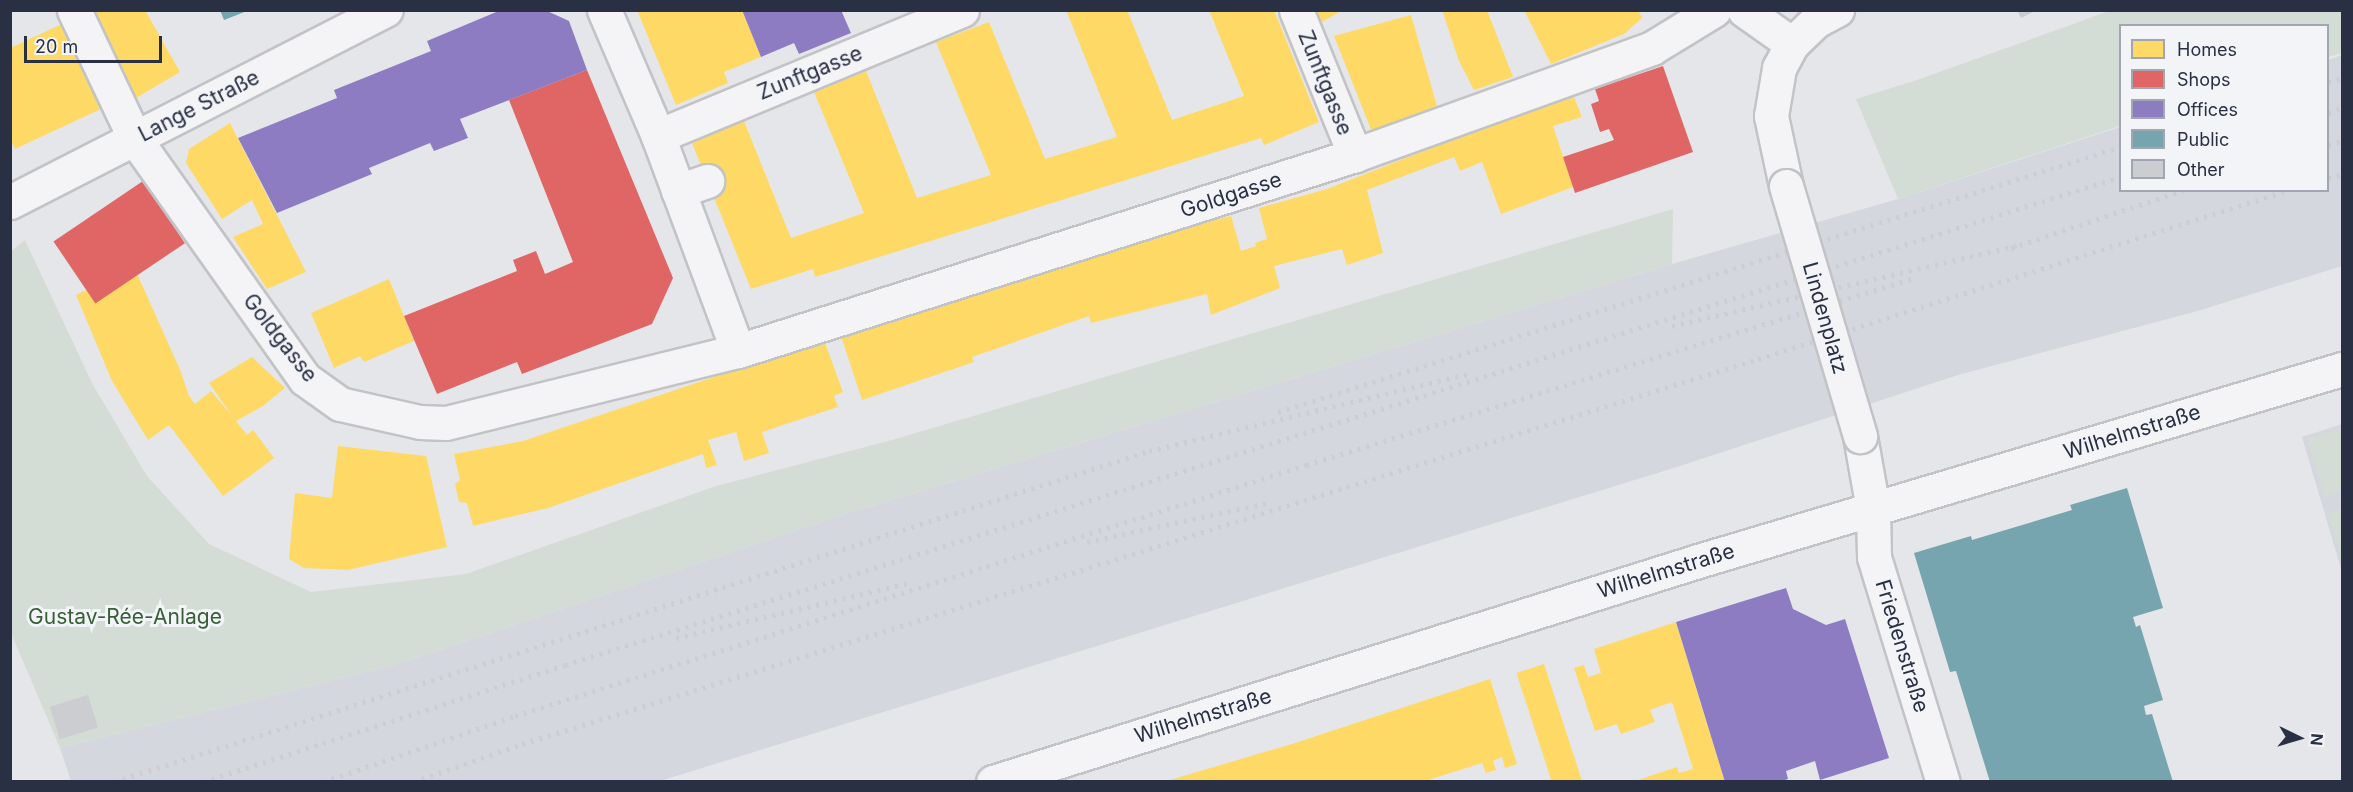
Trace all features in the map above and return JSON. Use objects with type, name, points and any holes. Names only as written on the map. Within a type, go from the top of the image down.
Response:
[{"type":"street","name":"Goldgasse","points":[[74,10],[135,139],[305,379],[340,404],[420,422],[446,423],[738,351],[1355,156],[1652,48],[1714,10]]},
{"type":"street","name":"Lange Straße","points":[[10,202],[386,10]]},
{"type":"street","points":[[604,10],[658,136],[693,186],[738,351]]},
{"type":"street","name":"Zunftgasse","points":[[658,136],[962,10]]},
{"type":"street","name":"Zunftgasse","points":[[1296,10],[1355,156]]},
{"type":"street","points":[[1743,10],[1792,44]]},
{"type":"street","name":"Lindenplatz","points":[[1837,10],[1816,21],[1792,44],[1779,68],[1771,116],[1784,179],[1862,451],[1873,509]]},
{"type":"street","name":"Wilhelmstraße","points":[[1010,779],[1682,566],[2343,369]]},
{"type":"street","name":"Friedenstraße","points":[[1873,509],[1874,557],[1943,782]]},
{"type":"shaded area","points":[[2342,55],[2342,266],[2201,310],[1958,375],[1680,466],[660,781],[71,781],[60,748],[401,663],[848,513],[1672,264],[1898,199],[2119,127],[2119,192],[2329,192],[2329,60]]},
{"type":"shaded area","points":[[2342,424],[2342,572],[2302,437]]},
{"type":"green space","points":[[2109,11],[2342,11],[2342,53],[2329,57],[2329,24],[2119,24],[2119,126],[1898,199],[1856,99],[1917,80]]},
{"type":"green space","name":"Gustav-Rée-Anlage","points":[[1673,209],[1672,264],[848,513],[401,663],[60,748],[11,633],[10,252],[25,240],[93,385],[147,476],[209,544],[311,592],[466,574],[716,486],[892,440]]},
{"type":"green space","points":[[2342,428],[2342,491],[2325,497],[2307,439]]},
{"type":"green space","points":[[2342,509],[2342,561],[2328,514]]},
{"type":"building: Homes","points":[[94,10],[145,10],[180,72],[136,98]]},
{"type":"building: Homes","points":[[637,10],[742,10],[761,57],[724,72],[728,83],[676,105]]},
{"type":"building: Homes","points":[[1066,10],[1127,10],[1172,120],[1244,96],[1209,10],[1274,10],[1319,122],[1264,145],[1261,138],[815,277],[813,269],[751,289],[692,143],[744,121],[791,238],[864,213],[814,92],[866,71],[917,198],[991,175],[936,42],[989,22],[1045,159],[1117,137]]},
{"type":"building: Homes","points":[[1314,10],[1343,10],[1320,23]]},
{"type":"building: Homes","points":[[1442,10],[1487,10],[1513,77],[1474,90],[1459,61]]},
{"type":"building: Homes","points":[[1524,10],[1638,10],[1642,18],[1624,34],[1551,64]]},
{"type":"building: Homes","points":[[1411,15],[1439,113],[1374,137],[1334,36]]},
{"type":"building: Homes","points":[[62,24],[103,108],[15,149],[10,138],[10,48]]},
{"type":"building: Homes","points":[[1574,97],[1582,117],[1553,126],[1573,187],[1501,214],[1482,162],[1460,171],[1454,157],[1367,190],[1383,253],[1347,265],[1342,249],[1274,266],[1280,288],[1211,315],[1207,294],[1091,323],[1089,316],[972,357],[974,362],[862,400],[841,336],[1133,242],[1231,216],[1241,251],[1267,239],[1259,208],[1327,189],[1472,132]]},
{"type":"building: Homes","points":[[230,123],[306,272],[267,289],[233,237],[263,224],[252,200],[222,219],[186,163],[189,149]]},
{"type":"building: Homes","points":[[134,267],[181,372],[189,396],[195,404],[211,391],[233,417],[209,383],[252,357],[285,388],[263,406],[236,421],[247,435],[253,430],[274,458],[223,496],[169,425],[148,440],[112,381],[76,295]]},
{"type":"building: Homes","points":[[389,279],[414,341],[364,362],[360,356],[334,368],[311,313]]},
{"type":"building: Homes","points":[[824,340],[843,392],[834,396],[838,407],[762,432],[769,453],[744,461],[736,432],[708,440],[717,465],[706,468],[703,454],[548,508],[473,526],[467,503],[459,502],[455,484],[460,480],[454,454],[523,441]]},
{"type":"building: Homes","points":[[338,446],[426,456],[447,547],[348,570],[304,568],[289,559],[295,493],[332,498]]},
{"type":"building: Homes","points":[[1676,622],[1725,782],[1632,782],[1677,767],[1679,773],[1693,769],[1672,702],[1650,710],[1655,722],[1621,734],[1617,724],[1595,731],[1574,668],[1584,665],[1588,677],[1601,673],[1594,649]]},
{"type":"building: Homes","points":[[1544,664],[1582,782],[1552,782],[1516,673]]},
{"type":"building: Homes","points":[[1490,679],[1517,764],[1505,768],[1502,757],[1493,761],[1496,770],[1486,773],[1482,763],[1422,782],[1163,782],[1295,743]]},
{"type":"building: Shops","points":[[1663,66],[1693,152],[1575,193],[1563,157],[1614,140],[1609,129],[1600,132],[1591,104],[1599,101],[1595,89]]},
{"type":"building: Shops","points":[[587,70],[673,278],[652,324],[522,374],[517,362],[437,394],[404,316],[517,271],[513,260],[536,251],[545,274],[573,262],[509,100]]},
{"type":"building: Shops","points":[[143,181],[185,243],[95,304],[53,241]]},
{"type":"building: Offices","points":[[501,10],[545,10],[569,21],[587,70],[460,119],[468,138],[434,151],[430,143],[369,168],[372,174],[277,213],[238,138],[337,98],[334,90],[431,51],[427,41]]},
{"type":"building: Offices","points":[[742,10],[841,10],[851,33],[799,54],[794,43],[761,57]]},
{"type":"building: Offices","points":[[1786,588],[1793,609],[1826,625],[1845,619],[1889,758],[1820,780],[1815,761],[1786,771],[1788,779],[1779,782],[1725,782],[1676,622]]},
{"type":"building: Public","points":[[220,10],[247,10],[247,11],[224,20]]},
{"type":"building: Public","points":[[2127,488],[2163,608],[2133,617],[2136,627],[2140,625],[2163,700],[2144,706],[2146,715],[2152,714],[2173,782],[1990,782],[1956,671],[1950,672],[1914,553],[1971,536],[1972,540],[2072,510],[2070,505]]},
{"type":"building: Other","points":[[2017,10],[2037,10],[2021,18]]},
{"type":"building: Other","points":[[88,695],[98,728],[60,739],[50,707]]},
{"type":"railway","points":[[2329,82],[2342,78]]},
{"type":"railway","points":[[2329,113],[2342,108]]},
{"type":"railway","points":[[2329,145],[2342,141]]},
{"type":"railway","points":[[1278,412],[2119,147]]},
{"type":"railway","points":[[2329,178],[2342,174]]},
{"type":"railway","points":[[203,782],[565,665],[2119,177]]},
{"type":"railway","points":[[2011,248],[2178,192]]},
{"type":"railway","points":[[413,782],[522,744],[1758,359],[2283,192]]},
{"type":"railway","points":[[1672,326],[2017,246]]},
{"type":"railway","points":[[323,782],[515,716],[1306,465],[1911,279]]},
{"type":"railway","points":[[114,782],[1149,451],[1468,374]]},
{"type":"railway","points":[[1087,542],[1272,502]]},
{"type":"railway","points":[[676,638],[909,583]]}]
